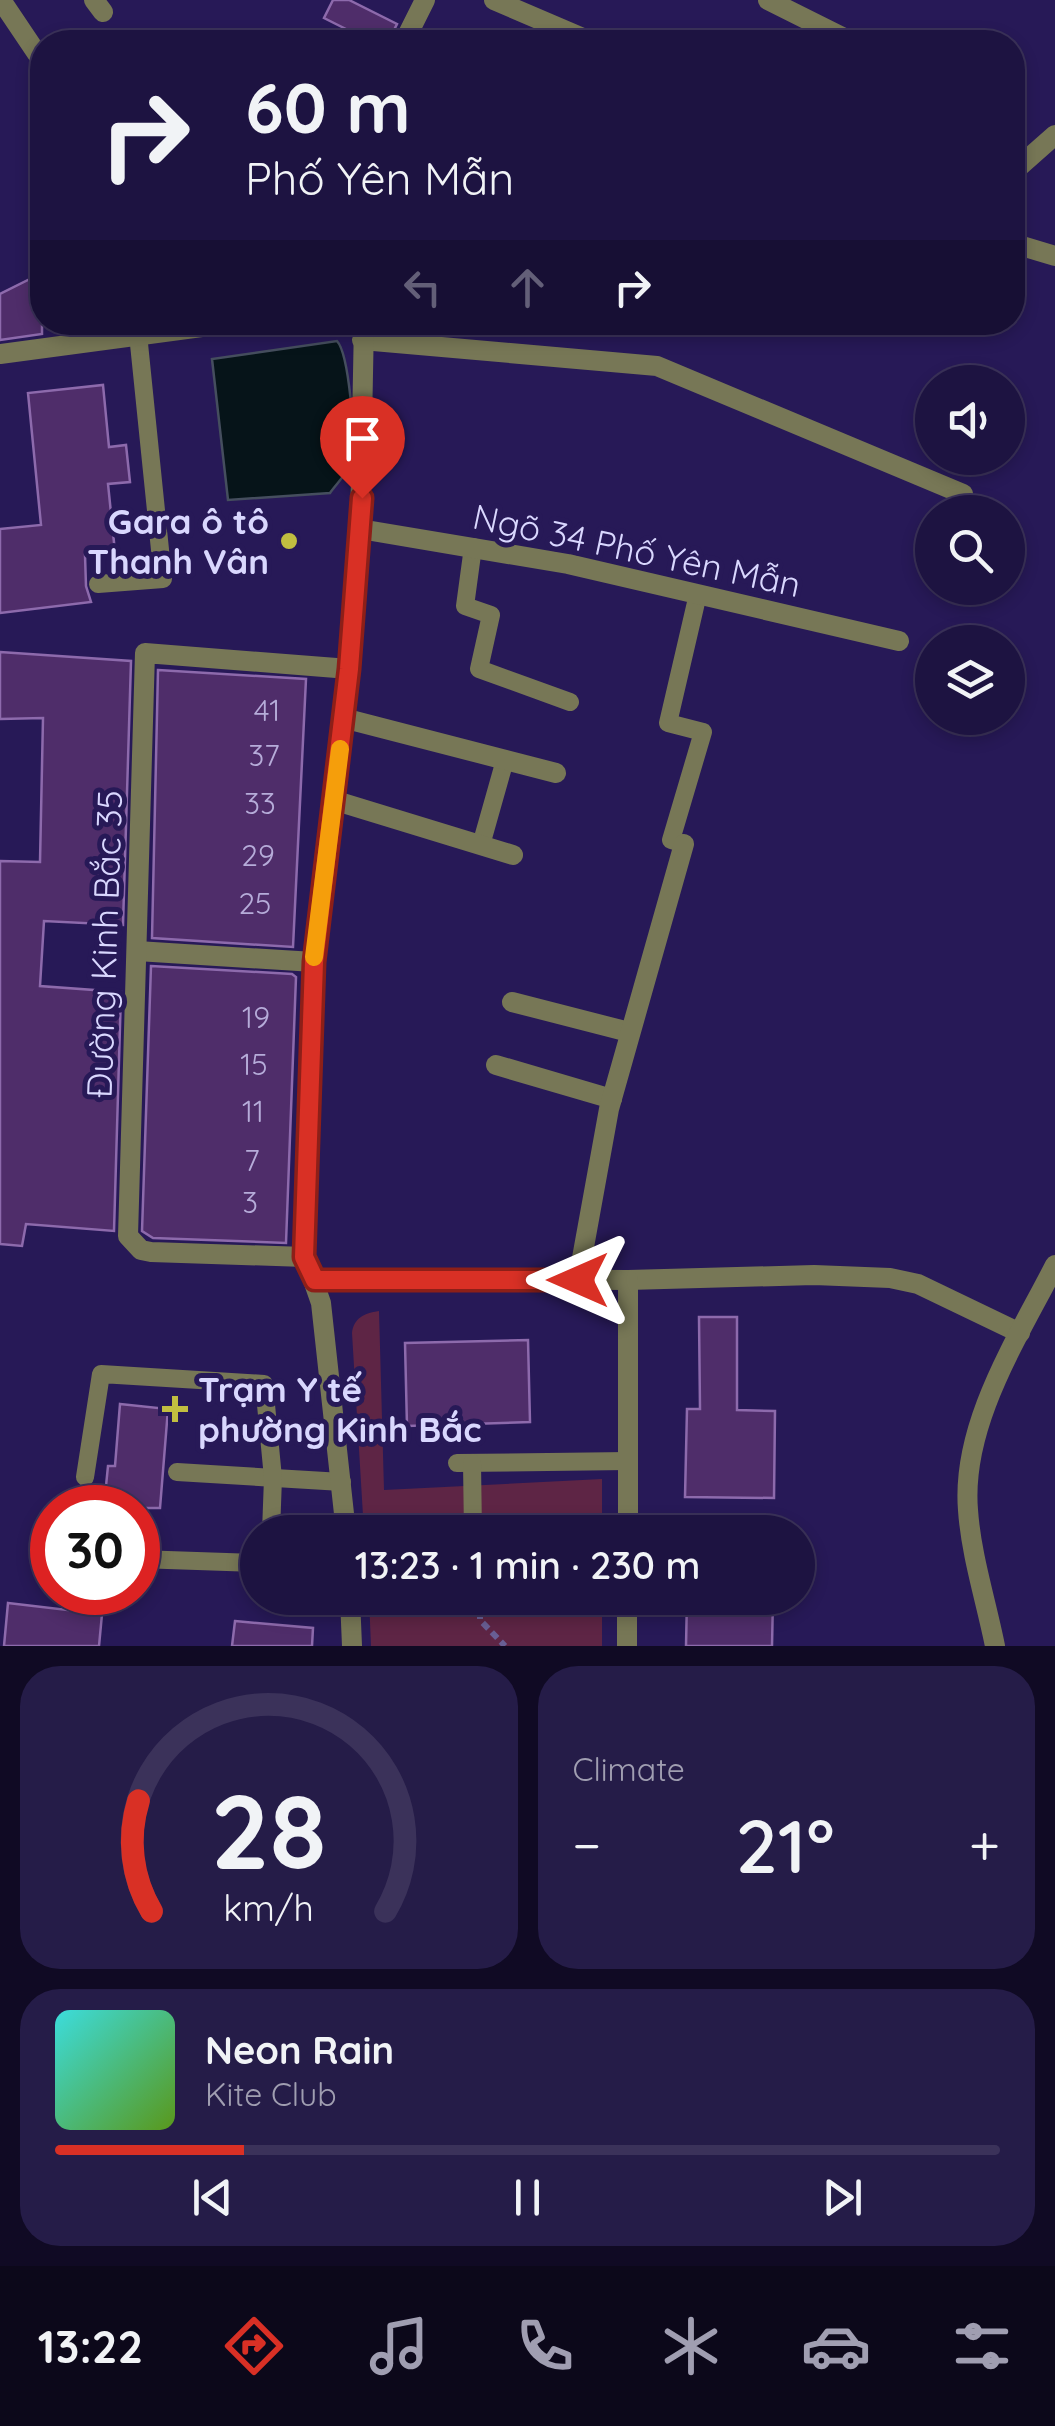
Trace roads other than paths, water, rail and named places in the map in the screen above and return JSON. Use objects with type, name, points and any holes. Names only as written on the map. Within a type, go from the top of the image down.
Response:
[{"type":"street","points":[[0,0],[30,44]]},
{"type":"street","points":[[410,30],[425,0]]},
{"type":"street","points":[[494,0],[564,30]]},
{"type":"street","points":[[768,0],[828,30]]},
{"type":"street","points":[[1025,162],[1055,135]]},
{"type":"street","points":[[1025,247],[1055,256]]},
{"type":"street","points":[[0,354],[131,335]]},
{"type":"street","points":[[345,1515],[321,1303],[304,1257],[314,962],[349,669],[360,529],[363,335]]},
{"type":"street","points":[[397,335],[657,366],[963,494]]},
{"type":"street","name":"Ngõ 34 Phố Yên Mẫn","points":[[360,529],[568,564],[899,640]]},
{"type":"street","name":"Đường Kinh Bắc 35","points":[[304,1257],[151,1252],[141,1250],[128,1236],[145,654],[349,669]]},
{"type":"street","points":[[343,718],[556,773]]},
{"type":"street","points":[[333,800],[513,855]]},
{"type":"street","points":[[578,1280],[612,1098],[684,844]]},
{"type":"street","points":[[138,951],[314,962]]},
{"type":"street","points":[[512,1002],[629,1032]]},
{"type":"street","points":[[496,1065],[612,1098]]},
{"type":"street","points":[[996,1646],[970,1529],[968,1486],[974,1440],[1020,1333],[1055,1265]]},
{"type":"street","points":[[315,1280],[628,1280],[814,1275],[890,1278],[918,1284],[1020,1333]]},
{"type":"street","points":[[628,1280],[628,1515]]},
{"type":"street","points":[[351,1615],[352,1646]]},
{"type":"street","points":[[627,1646],[628,1615]]},
{"type":"lane","points":[[98,584],[163,579],[138,335]]},
{"type":"lane","points":[[473,547],[466,606],[491,615],[479,669],[570,702]]},
{"type":"lane","points":[[684,844],[671,840],[703,732],[668,723],[698,594]]},
{"type":"lane","points":[[481,845],[505,760]]},
{"type":"lane","points":[[85,1477],[101,1374],[264,1384],[273,1478],[271,1515]]},
{"type":"lane","points":[[470,1515],[464,1463],[628,1461]]},
{"type":"lane","points":[[177,1472],[342,1482]]},
{"type":"lane","points":[[160,1560],[240,1562]]},
{"type":"place","name":"Gara ô tô Thanh Vân","points":[[289,541]]},
{"type":"place","name":"Trạm Y tế phường Kinh Bắc","points":[[175,1409]]}]
